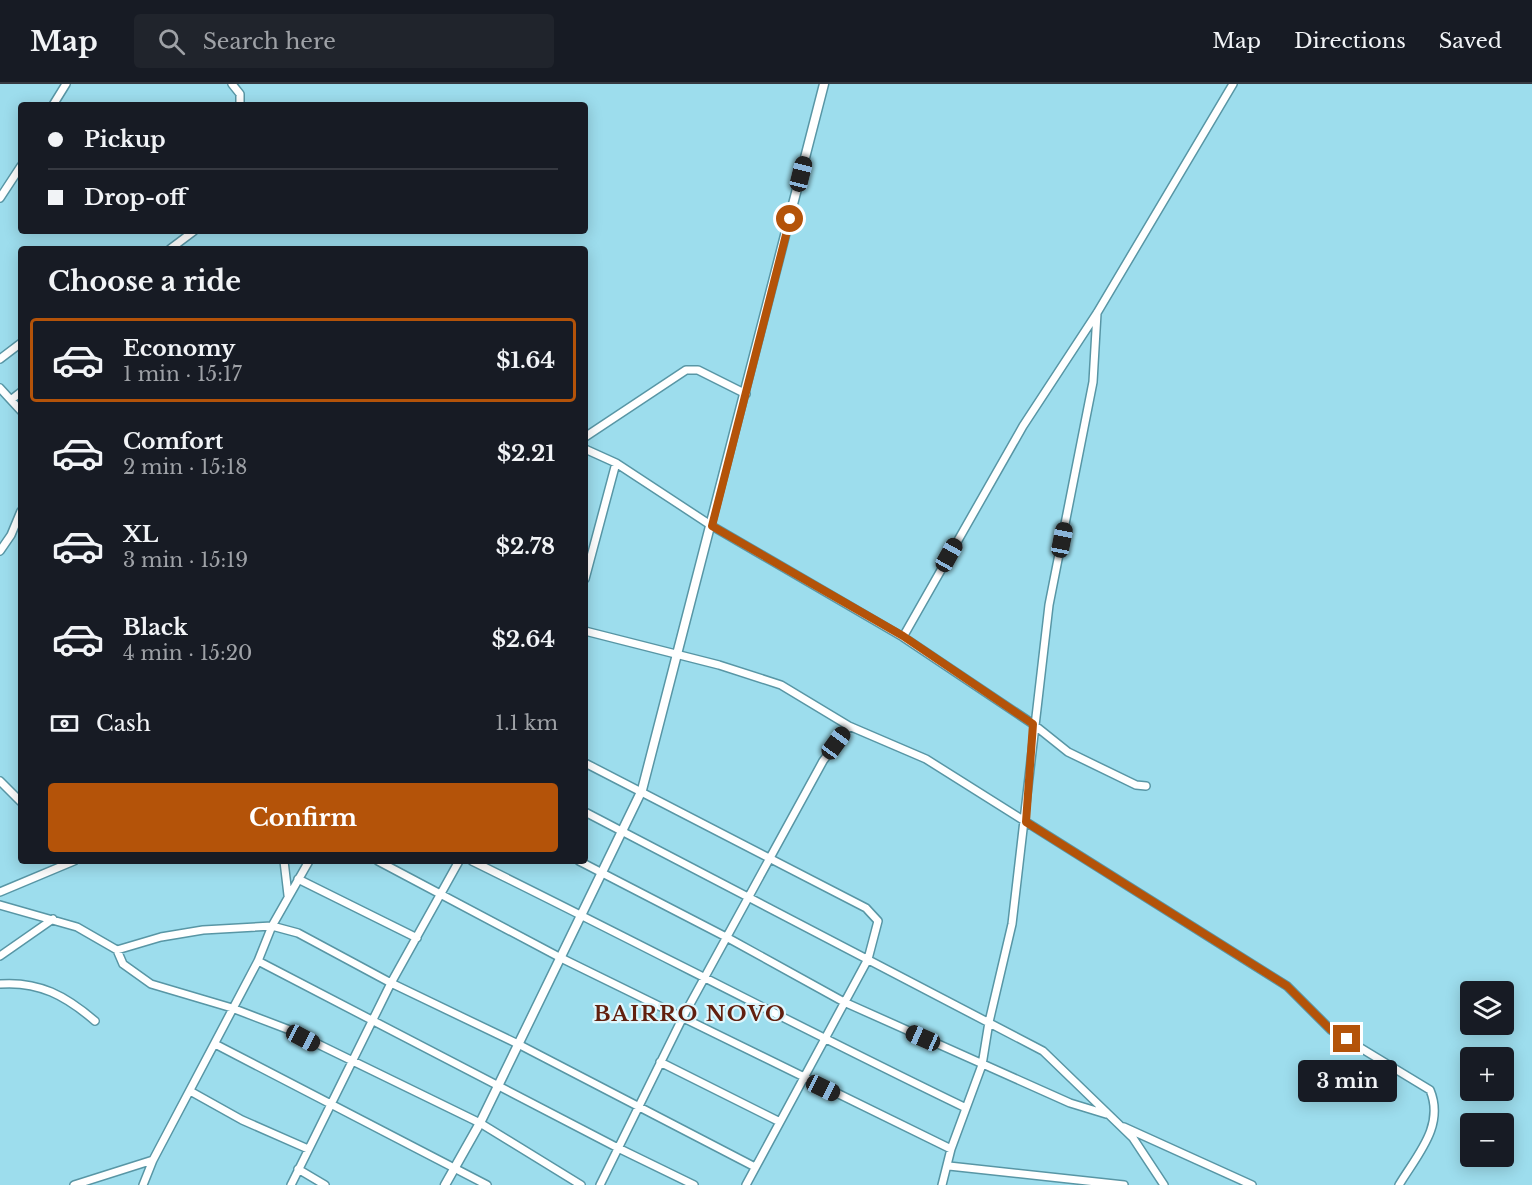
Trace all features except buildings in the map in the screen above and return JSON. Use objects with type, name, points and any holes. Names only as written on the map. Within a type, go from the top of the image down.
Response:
[{"type":"street","points":[[56,102],[66,84]]},
{"type":"street","points":[[232,84],[238,91],[240,102]]},
{"type":"street","points":[[238,91],[244,84]]},
{"type":"street","points":[[445,1185],[480,1123],[642,790],[712,526],[824,84]]},
{"type":"street","points":[[903,636],[1023,426],[1096,313],[1233,84]]},
{"type":"street","points":[[0,198],[18,171]]},
{"type":"street","points":[[174,246],[190,234]]},
{"type":"street","points":[[942,1185],[951,1149],[982,1065],[989,1022],[1012,924],[1026,822],[1033,724],[1049,605],[1093,382],[1096,313]]},
{"type":"street","points":[[0,359],[18,345]]},
{"type":"street","points":[[588,435],[686,369],[698,370],[746,394]]},
{"type":"street","points":[[0,388],[18,407]]},
{"type":"street","points":[[12,399],[18,394]]},
{"type":"street","points":[[588,450],[616,464],[712,526],[903,636],[1033,724],[1068,752],[1136,785],[1146,786]]},
{"type":"street","points":[[588,568],[616,464]]},
{"type":"street","points":[[0,551],[11,535],[18,518]]},
{"type":"street","points":[[588,632],[739,670],[781,685],[849,726],[926,759],[1287,986],[1331,1030],[1430,1090],[1435,1102],[1436,1119],[1430,1135],[1399,1185]]},
{"type":"street","points":[[600,1185],[683,1017],[750,899],[823,761],[849,726]]},
{"type":"street","points":[[588,764],[642,790],[771,860],[866,908],[875,915],[879,927],[868,959],[778,1121],[746,1185]]},
{"type":"street","points":[[0,781],[18,799]]},
{"type":"street","points":[[588,813],[1043,1051],[1106,1114],[1122,1126],[1251,1185]]},
{"type":"street","points":[[0,892],[67,864]]},
{"type":"street","points":[[284,864],[288,896]]},
{"type":"street","points":[[143,1185],[153,1160],[258,961],[272,926],[307,864]]},
{"type":"street","points":[[383,864],[561,958],[951,1149]]},
{"type":"street","points":[[291,1185],[391,983],[442,896],[458,864]]},
{"type":"street","points":[[478,864],[706,977],[823,1039],[966,1108]]},
{"type":"street","points":[[586,864],[728,938],[844,1002],[1070,1103],[1106,1114]]},
{"type":"street","points":[[298,879],[417,938]]},
{"type":"street","points":[[0,905],[53,919],[92,933],[117,950],[123,964],[151,984],[232,1008],[287,1029],[352,1063],[480,1123],[581,1185]]},
{"type":"street","points":[[0,956],[17,941],[53,919]]},
{"type":"street","points":[[117,950],[183,932],[272,926],[298,933],[391,983],[518,1044],[754,1167]]},
{"type":"street","points":[[258,961],[372,1022],[694,1185]]},
{"type":"street","points":[[0,984],[36,985],[77,1007],[95,1022]]},
{"type":"street","points":[[215,1044],[487,1185]]},
{"type":"street","points":[[660,1062],[778,1121]]},
{"type":"street","points":[[190,1091],[242,1120],[308,1149]]},
{"type":"street","points":[[1122,1126],[1164,1185]]},
{"type":"street","points":[[74,1185],[153,1160]]},
{"type":"street","points":[[948,1166],[1124,1185]]},
{"type":"street","points":[[298,1169],[325,1185]]},
{"type":"district","name":"BAIRRO NOVO","points":[[690,1014]]},
{"type":"route","points":[[790,219],[712,526],[903,636],[1033,724],[1026,822],[1287,986],[1331,1030],[1347,1039]]}]
